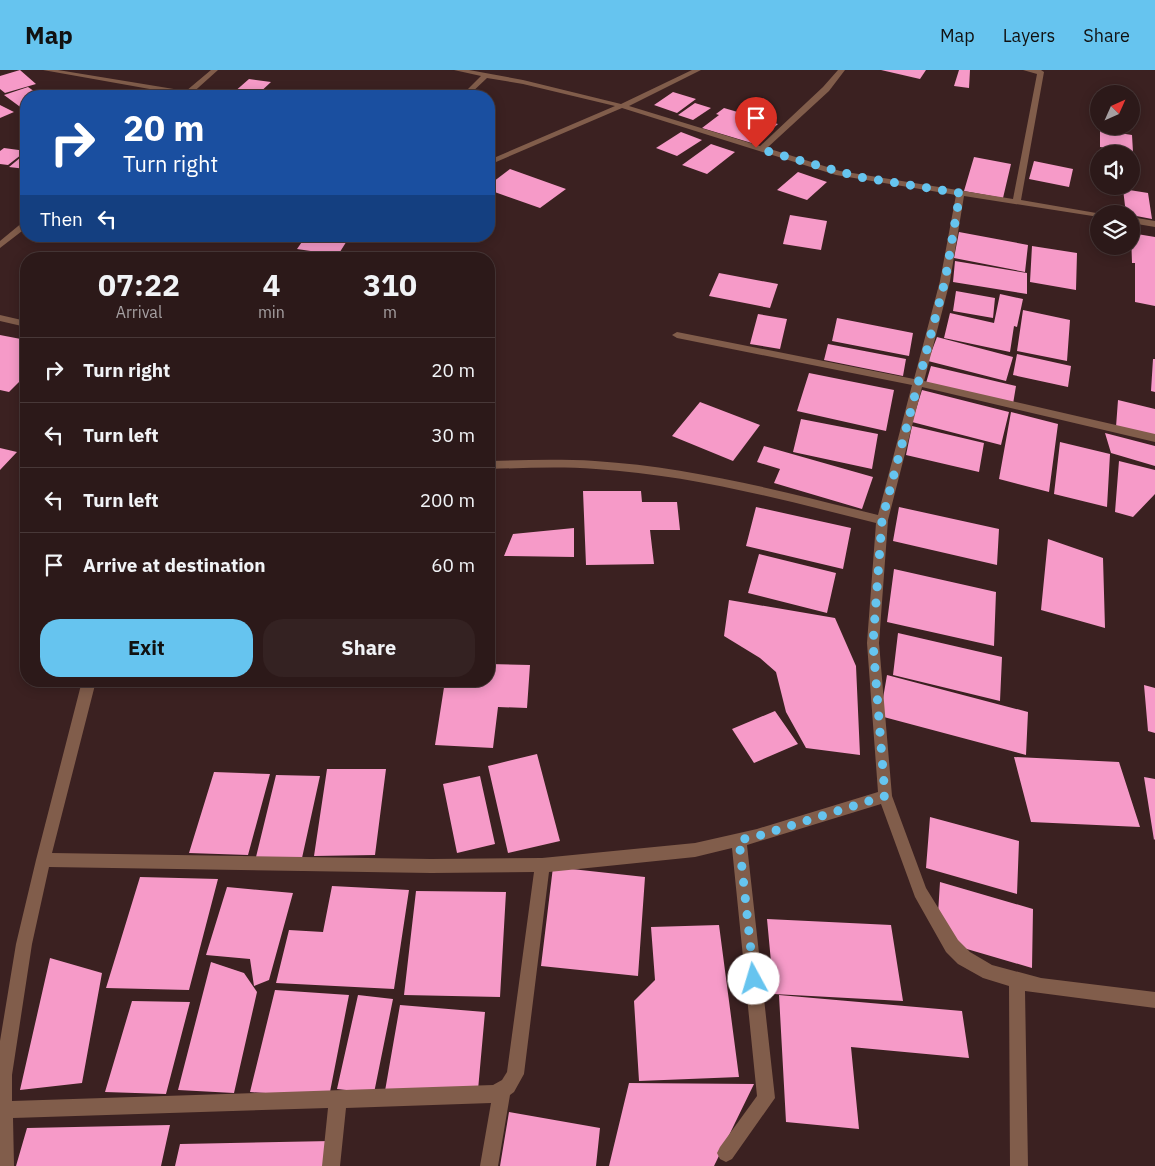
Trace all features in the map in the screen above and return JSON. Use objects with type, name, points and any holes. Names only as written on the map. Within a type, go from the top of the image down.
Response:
[{"type":"street","points":[[46,70],[159,90]]},
{"type":"street","points":[[193,90],[215,70]]},
{"type":"street","points":[[457,70],[622,106],[760,150],[859,177],[1090,214]]},
{"type":"street","points":[[495,160],[622,106],[698,70]]},
{"type":"street","points":[[760,150],[814,100],[842,70]]},
{"type":"street","points":[[1017,202],[1037,103],[1041,72],[1026,70]]},
{"type":"street","points":[[470,90],[486,75]]},
{"type":"street","points":[[960,193],[945,281],[882,520],[873,643],[885,796],[920,892],[952,946],[964,958],[977,966],[1017,981],[1041,986],[1155,1000]]},
{"type":"street","points":[[1140,222],[1155,224]]},
{"type":"street","points":[[0,245],[20,229]]},
{"type":"street","points":[[0,318],[20,323]]},
{"type":"street","points":[[677,335],[917,383],[1155,438]]},
{"type":"street","points":[[495,465],[571,463],[652,470],[769,492],[882,520]]},
{"type":"street","points":[[6,1166],[2,1075],[4,1044],[43,860],[87,687]]},
{"type":"street","points":[[43,860],[431,866],[542,865],[695,850],[758,836],[885,796]]},
{"type":"street","points":[[726,1153],[766,1098],[739,840]]},
{"type":"street","points":[[3,1110],[475,1096],[495,1094],[502,1091],[512,1082],[515,1074],[542,865]]},
{"type":"street","points":[[1017,981],[1019,1166]]},
{"type":"street","points":[[489,1166],[502,1091]]},
{"type":"street","points":[[331,1166],[338,1100]]},
{"type":"building","points":[[20,70],[36,84],[5,93],[0,89],[0,76]]},
{"type":"building","points":[[881,70],[926,70],[920,79]]},
{"type":"building","points":[[959,70],[970,70],[969,88],[954,86]]},
{"type":"building","points":[[249,79],[271,82],[262,90],[236,90]]},
{"type":"building","points":[[28,87],[32,90],[20,90],[20,107],[4,95]]},
{"type":"building","points":[[673,92],[696,99],[677,113],[654,105]]},
{"type":"building","points":[[695,103],[711,108],[693,120],[678,115]]},
{"type":"building","points":[[0,105],[14,112],[0,118]]},
{"type":"building","points":[[724,108],[778,124],[755,144],[702,128],[719,115],[716,114]]},
{"type":"building","points":[[681,132],[702,140],[677,156],[656,148]]},
{"type":"building","points":[[1100,135],[1132,135],[1133,145],[1100,145]]},
{"type":"building","points":[[711,144],[735,152],[707,174],[682,165]]},
{"type":"building","points":[[4,148],[20,150],[20,156],[8,165],[0,164],[0,151]]},
{"type":"building","points":[[974,157],[1011,164],[1003,198],[964,191]]},
{"type":"building","points":[[20,158],[20,168],[9,167]]},
{"type":"building","points":[[1034,161],[1073,169],[1069,187],[1029,179]]},
{"type":"building","points":[[510,169],[566,189],[540,208],[495,192],[495,180]]},
{"type":"building","points":[[798,172],[827,182],[807,200],[777,190]]},
{"type":"building","points":[[1140,192],[1148,193],[1152,219],[1140,217],[1140,205],[1125,205],[1124,195],[1140,195]]},
{"type":"building","points":[[790,215],[827,221],[821,250],[783,244]]},
{"type":"building","points":[[959,232],[1028,245],[1025,272],[954,258]]},
{"type":"building","points":[[1140,234],[1155,237],[1155,306],[1135,302],[1135,263],[1132,263],[1132,255],[1140,255]]},
{"type":"building","points":[[302,242],[346,242],[340,252],[318,252],[297,249]]},
{"type":"building","points":[[1032,246],[1077,253],[1076,290],[1030,282]]},
{"type":"building","points":[[955,261],[1027,273],[1027,294],[953,282]]},
{"type":"building","points":[[719,273],[778,284],[770,308],[709,296]]},
{"type":"building","points":[[956,291],[995,298],[993,318],[953,311]]},
{"type":"building","points":[[1000,294],[1023,299],[1017,327],[1014,326],[1010,352],[944,338],[950,313],[994,323]]},
{"type":"building","points":[[1023,310],[1070,320],[1067,361],[1017,351]]},
{"type":"building","points":[[758,314],[787,319],[780,349],[750,344]]},
{"type":"building","points":[[837,318],[913,333],[909,356],[832,341]]},
{"type":"building","points":[[0,335],[20,339],[20,381],[9,392],[0,390]]},
{"type":"building","points":[[937,337],[1013,357],[1006,381],[928,361]]},
{"type":"building","points":[[828,344],[906,359],[903,376],[824,360]]},
{"type":"building","points":[[1017,354],[1071,366],[1068,387],[1013,375]]},
{"type":"building","points":[[1153,359],[1155,359],[1155,392],[1151,391]]},
{"type":"building","points":[[931,366],[1016,386],[1013,404],[926,383]]},
{"type":"building","points":[[809,373],[894,390],[886,431],[797,411]]},
{"type":"building","points":[[922,390],[1009,412],[1001,445],[912,422]]},
{"type":"building","points":[[1118,400],[1155,409],[1155,436],[1116,427]]},
{"type":"building","points":[[700,402],[760,425],[733,461],[672,436]]},
{"type":"building","points":[[1011,412],[1058,424],[1049,492],[999,479]]},
{"type":"building","points":[[801,419],[878,434],[872,469],[793,452]]},
{"type":"building","points":[[912,426],[984,443],[979,472],[906,455]]},
{"type":"building","points":[[1105,433],[1155,446],[1155,466],[1111,453]]},
{"type":"building","points":[[1060,442],[1110,454],[1107,507],[1054,494]]},
{"type":"building","points":[[764,446],[873,477],[862,509],[774,483],[780,469],[757,462]]},
{"type":"building","points":[[0,448],[17,452],[0,470]]},
{"type":"building","points":[[1119,461],[1155,470],[1155,494],[1133,517],[1115,512]]},
{"type":"building","points":[[583,491],[641,491],[642,502],[677,502],[680,530],[650,530],[654,564],[586,565]]},
{"type":"building","points":[[756,507],[851,528],[843,569],[746,546]]},
{"type":"building","points":[[899,507],[999,529],[997,565],[893,541]]},
{"type":"building","points":[[574,528],[574,557],[504,556],[513,534]]},
{"type":"building","points":[[1048,539],[1103,558],[1105,628],[1041,610]]},
{"type":"building","points":[[759,554],[836,573],[827,613],[748,593]]},
{"type":"building","points":[[894,569],[996,592],[994,646],[887,622]]},
{"type":"building","points":[[729,600],[835,618],[856,666],[860,755],[806,748],[786,712],[776,672],[760,658],[724,636]]},
{"type":"building","points":[[898,633],[1002,657],[1000,701],[893,675]]},
{"type":"building","points":[[495,664],[530,665],[527,708],[498,707],[493,748],[435,745],[444,687],[495,687]]},
{"type":"building","points":[[887,675],[1028,712],[1026,755],[880,716]]},
{"type":"building","points":[[1144,685],[1155,688],[1155,733],[1148,731]]},
{"type":"building","points":[[775,711],[798,744],[754,763],[732,729]]},
{"type":"building","points":[[537,754],[560,841],[508,853],[488,766]]},
{"type":"building","points":[[1014,757],[1119,762],[1140,827],[1031,822]]},
{"type":"building","points":[[327,769],[386,769],[375,855],[314,856]]},
{"type":"building","points":[[214,772],[270,774],[248,855],[189,853]]},
{"type":"building","points":[[276,775],[320,776],[302,858],[256,857]]},
{"type":"building","points":[[480,776],[495,844],[457,853],[443,784]]},
{"type":"building","points":[[1144,777],[1155,779],[1154,840]]},
{"type":"building","points":[[930,817],[1019,841],[1017,894],[926,868]]},
{"type":"building","points":[[553,867],[645,877],[638,976],[541,966]]},
{"type":"building","points":[[140,877],[218,879],[189,990],[106,988]]},
{"type":"building","points":[[940,882],[1033,909],[1032,968],[960,947],[938,914]]},
{"type":"building","points":[[332,886],[409,890],[394,989],[276,983],[289,930],[323,932]]},
{"type":"building","points":[[227,887],[293,893],[269,980],[254,986],[250,959],[206,955]]},
{"type":"building","points":[[416,891],[506,892],[500,997],[404,995]]},
{"type":"building","points":[[767,919],[891,925],[903,1001],[774,994]]},
{"type":"building","points":[[719,925],[739,1077],[639,1081],[634,1001],[655,980],[651,927]]},
{"type":"building","points":[[50,958],[102,973],[82,1083],[20,1090]]},
{"type":"building","points":[[211,962],[244,973],[257,992],[234,1093],[178,1090]]},
{"type":"building","points":[[275,990],[349,995],[329,1097],[250,1092]]},
{"type":"building","points":[[358,995],[393,999],[374,1093],[337,1089]]},
{"type":"building","points":[[779,995],[962,1011],[969,1058],[851,1047],[859,1129],[786,1122]]},
{"type":"building","points":[[132,1001],[190,1002],[166,1094],[105,1092]]},
{"type":"building","points":[[400,1005],[485,1012],[478,1090],[385,1091]]},
{"type":"building","points":[[629,1083],[754,1084],[714,1166],[609,1166]]},
{"type":"building","points":[[509,1112],[600,1128],[596,1166],[500,1166]]},
{"type":"building","points":[[170,1125],[161,1166],[16,1166],[27,1128]]},
{"type":"building","points":[[331,1141],[328,1166],[175,1166],[180,1144]]},
{"type":"route","points":[[754,979],[739,840],[758,836],[885,796],[873,643],[882,520],[945,281],[960,193],[859,177],[799,162],[756,148]]}]
